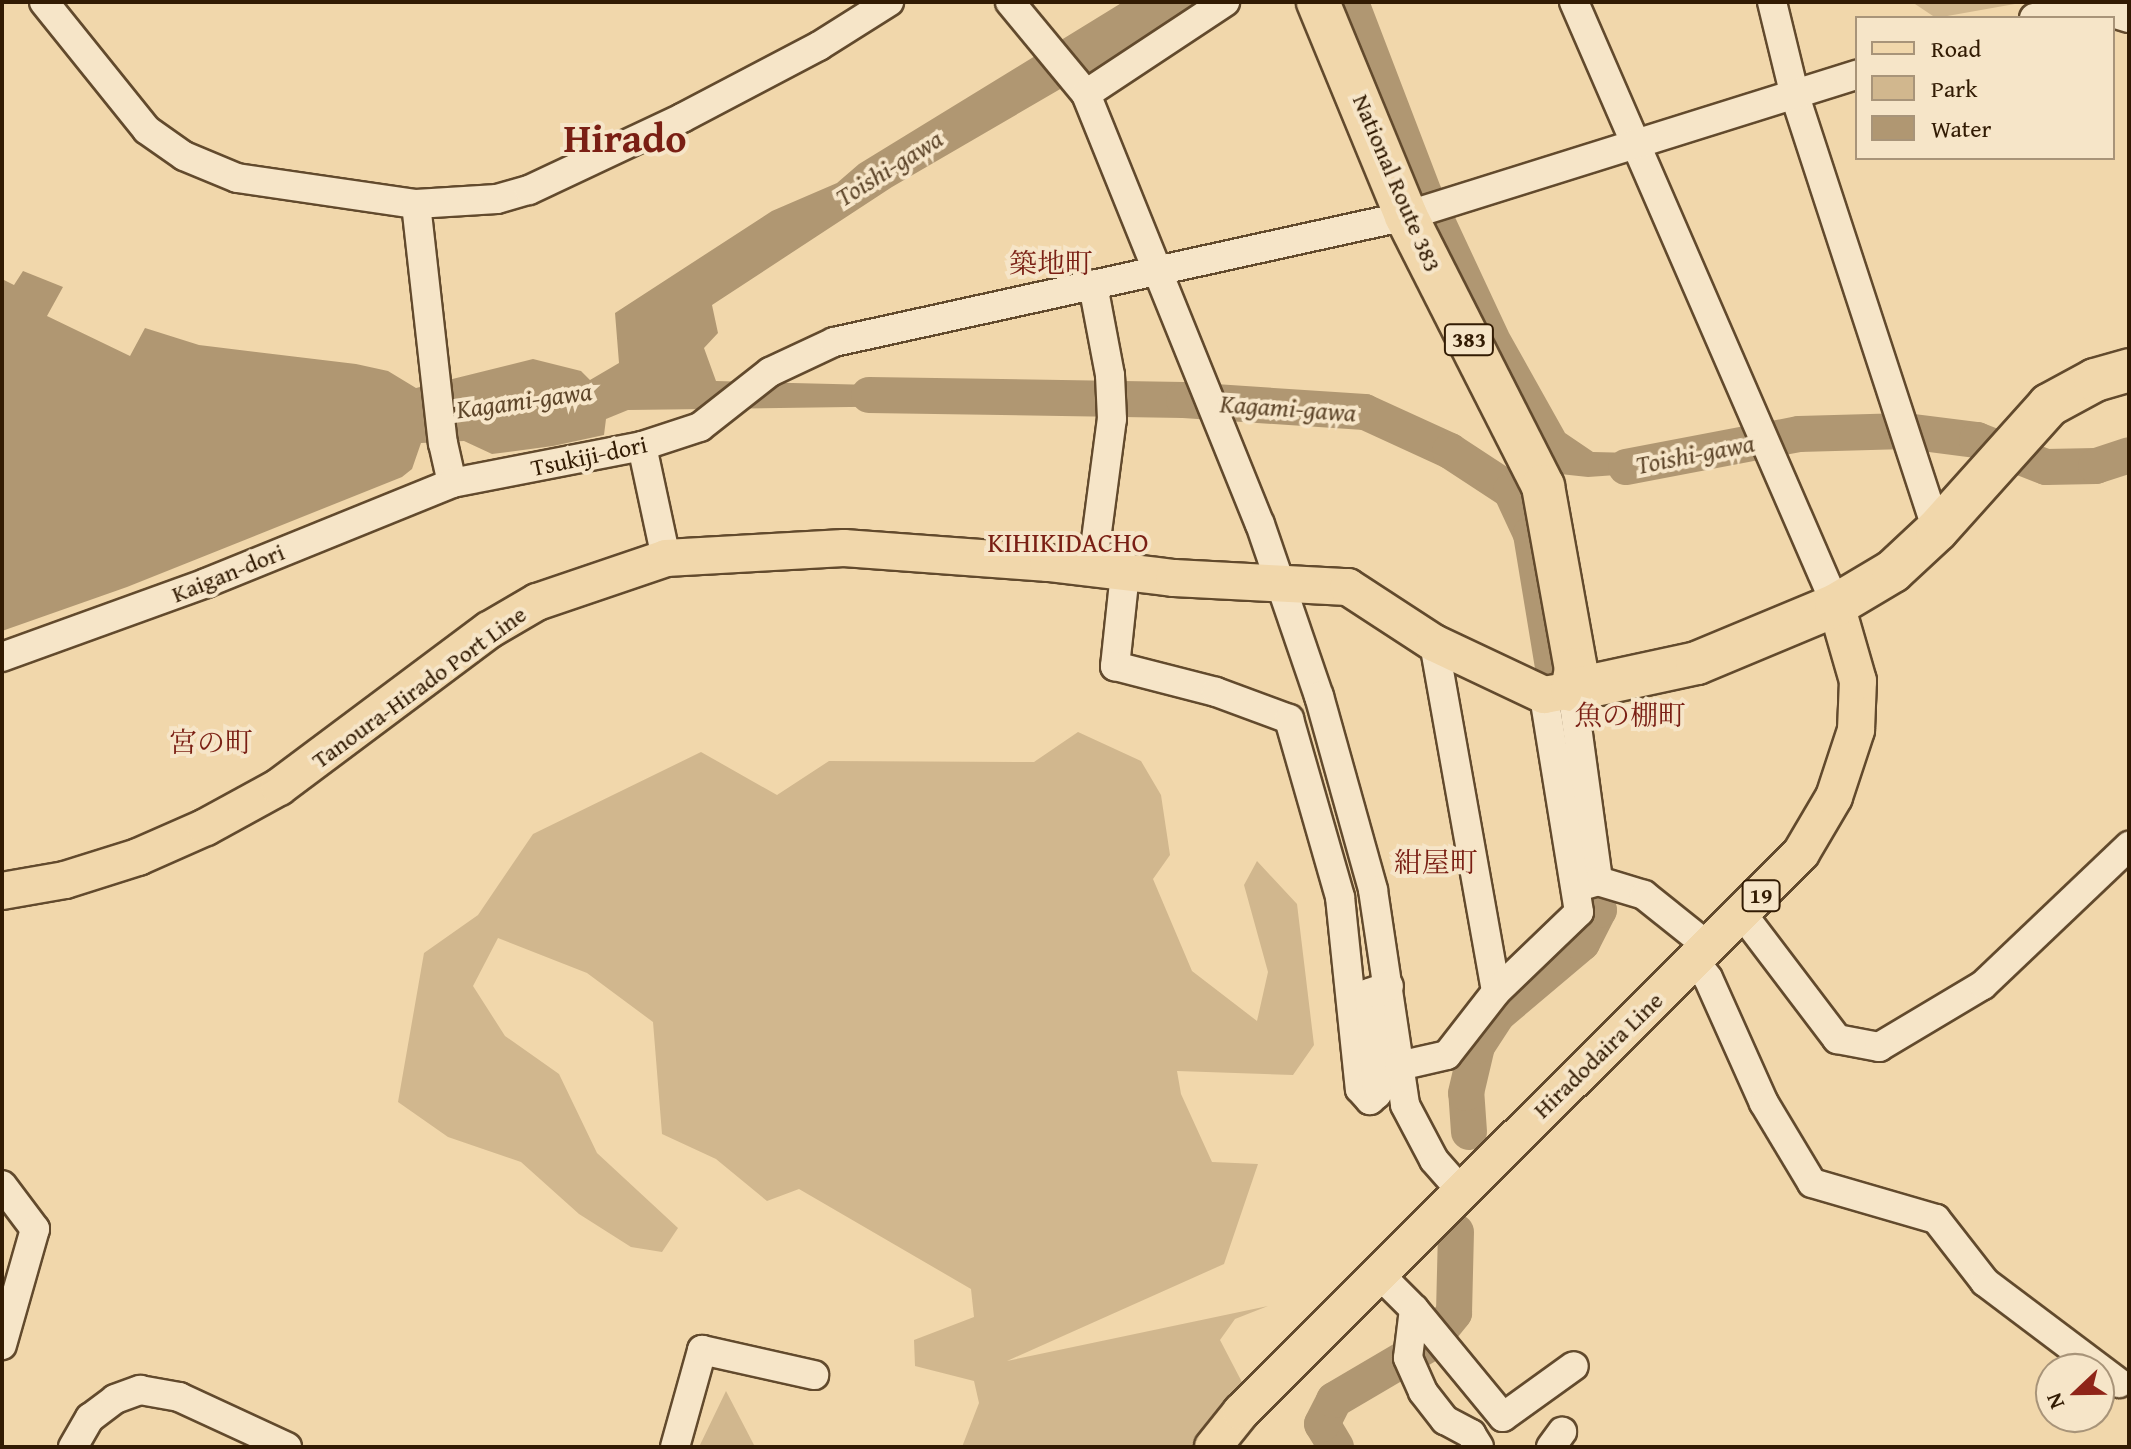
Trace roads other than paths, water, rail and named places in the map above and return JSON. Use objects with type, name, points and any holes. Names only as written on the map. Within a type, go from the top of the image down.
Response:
[{"type":"highway","name":"National Route 383","points":[[1318,2],[1406,216],[1543,486],[1576,669],[1558,692]]},
{"type":"highway","points":[[1558,692],[1697,663],[1836,605],[1893,571],[1937,530],[1990,477],[2049,405],[2095,380],[2129,370]]},
{"type":"main road","name":"Tanoura-Hirado Port Line","points":[[2,891],[65,880],[138,857],[206,827],[314,764],[513,616],[537,602],[666,558],[844,548],[1108,572],[1278,580],[1348,587],[1434,643],[1558,692]]},
{"type":"main road","name":"Hiradodaira Line","points":[[1213,1447],[1241,1412],[1464,1194],[1530,1122],[1743,915],[1801,853],[1834,797],[1856,730],[1858,681],[1836,605]]},
{"type":"street","points":[[44,2],[147,130],[184,156],[237,178],[416,204],[497,199],[592,163],[819,46],[889,2]]},
{"type":"street","points":[[1010,2],[1086,94],[1219,421],[1278,580],[1350,804],[1389,986],[1399,1066],[1414,1129],[1464,1194]]},
{"type":"street","points":[[1086,94],[1225,2]]},
{"type":"street","points":[[1574,2],[1836,605]]},
{"type":"street","points":[[1772,2],[1795,96],[1937,530]]},
{"type":"street","points":[[2043,16],[2090,6],[2129,18]]},
{"type":"street","points":[[1389,986],[1369,993],[1377,1094],[1370,1100],[1360,1089],[1340,897],[1289,719],[1216,692],[1115,666],[1108,572],[1112,419],[1110,375],[1093,285],[1406,216],[1855,76]]},
{"type":"street","points":[[416,204],[432,359],[443,443],[452,483]]},
{"type":"street","name":"Tsukiji-dori","points":[[452,483],[642,446],[721,416],[770,372],[834,342],[1093,285]]},
{"type":"street","points":[[642,446],[666,558]]},
{"type":"street","name":"Kaigan-dori","points":[[2,657],[206,583],[452,483]]},
{"type":"street","points":[[1434,643],[1496,992]]},
{"type":"street","points":[[1399,1066],[1447,1055],[1496,992],[1579,912],[1585,885],[1558,692]]},
{"type":"street","points":[[1743,915],[1837,1039],[1879,1047],[1983,985],[2129,846]]},
{"type":"street","points":[[1585,885],[1644,895],[1702,954],[1708,978],[1764,1103],[1812,1183],[1936,1219],[1985,1282],[2119,1383]]},
{"type":"street","points":[[2,1185],[35,1229],[2,1345]]},
{"type":"street","points":[[1380,1275],[1421,1332],[1503,1417],[1574,1366]]},
{"type":"street","points":[[1421,1332],[1423,1392],[1445,1420],[1471,1434],[1479,1447]]},
{"type":"street","points":[[675,1447],[702,1350],[814,1375]]},
{"type":"street","points":[[73,1447],[90,1418],[115,1399],[140,1390],[179,1397],[287,1447]]},
{"type":"water","points":[[1123,2],[1210,2],[892,187],[712,305],[718,333],[704,348],[716,381],[914,386],[920,406],[628,410],[606,419],[604,435],[553,446],[492,454],[464,441],[421,443],[412,469],[402,477],[127,587],[2,631],[2,279],[14,285],[23,271],[63,287],[47,316],[130,356],[145,328],[199,345],[356,364],[388,371],[416,388],[533,359],[581,371],[590,380],[619,363],[615,313],[772,211],[837,183],[859,164]]},
{"type":"water","points":[[1339,2],[1370,2],[1440,185],[1509,333],[1565,433],[1593,452],[1676,454],[1673,471],[1588,477],[1560,474],[1427,240]]},
{"type":"waterway","name":"Kagami-gawa","points":[[869,395],[1184,400],[1365,412],[1450,451],[1511,491],[1531,534],[1562,722]]},
{"type":"waterway","name":"Toishi-gawa","points":[[1626,467],[1799,434],[1906,431],[1977,440],[2046,467],[2096,466],[2129,455]]},
{"type":"waterway","name":"Kagami-gawa","points":[[1469,1132],[1466,1093],[1477,1046],[1498,1014],[1582,943],[1599,910],[1581,852]]},
{"type":"waterway","name":"Kagami-gawa","points":[[1336,1447],[1322,1424],[1334,1400],[1429,1344],[1454,1313],[1456,1232]]},
{"type":"district","name":"Hirado","points":[[625,138]]},
{"type":"district","name":"築地町","points":[[1051,263]]},
{"type":"district","name":"KIHIKIDACHO","points":[[1068,542]]},
{"type":"district","name":"魚の棚町","points":[[1630,715]]},
{"type":"district","name":"宮の町","points":[[211,742]]},
{"type":"district","name":"紺屋町","points":[[1436,862]]}]
